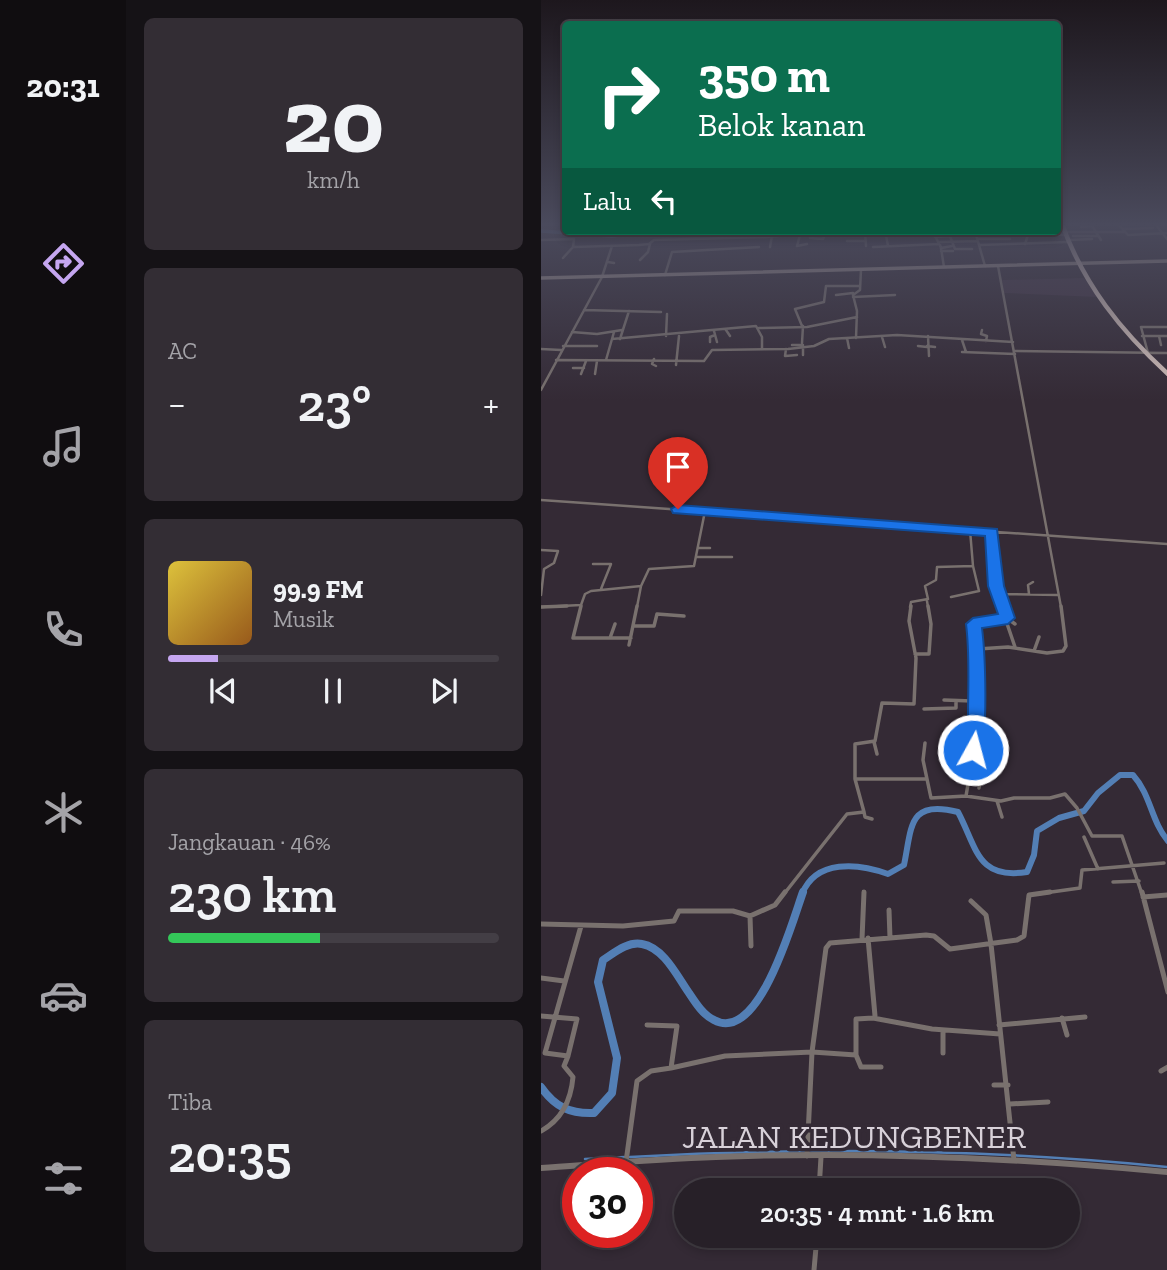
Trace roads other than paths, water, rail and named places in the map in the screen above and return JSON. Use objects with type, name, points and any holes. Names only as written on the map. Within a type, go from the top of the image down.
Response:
[{"type":"highway","points":[[1089,283],[1146,353],[1167,374]]},
{"type":"street","points":[[541,390],[599,283]]},
{"type":"street","points":[[977,651],[1015,647],[1051,653],[1065,650],[1059,594],[1002,283]]},
{"type":"street","points":[[803,355],[802,326],[795,309],[824,302],[826,286],[860,286],[860,290],[854,295]]},
{"type":"street","points":[[836,295],[895,295]]},
{"type":"street","points":[[854,295],[856,338]]},
{"type":"street","points":[[584,310],[661,312]]},
{"type":"street","points":[[620,339],[629,311]]},
{"type":"street","points":[[666,336],[667,314]]},
{"type":"street","points":[[612,340],[646,340],[756,326],[802,326],[857,317]]},
{"type":"street","points":[[1142,336],[1166,334],[1165,327],[1141,327],[1142,336],[1146,353]]},
{"type":"street","points":[[759,328],[762,348]]},
{"type":"street","points":[[571,332],[592,334],[622,330]]},
{"type":"street","points":[[726,330],[730,335]]},
{"type":"street","points":[[982,330],[981,334],[987,336],[986,341]]},
{"type":"street","points":[[606,360],[615,332]]},
{"type":"street","points":[[714,333],[717,342]]},
{"type":"street","points":[[710,342],[714,333]]},
{"type":"street","points":[[677,363],[679,335]]},
{"type":"street","points":[[792,345],[814,346],[827,339],[928,336],[1013,342]]},
{"type":"street","points":[[928,336],[929,356]]},
{"type":"street","points":[[1159,336],[1161,345]]},
{"type":"street","points":[[882,337],[885,347]]},
{"type":"street","points":[[847,338],[848,348]]},
{"type":"street","points":[[962,340],[964,352],[1167,354]]},
{"type":"street","points":[[541,349],[597,346]]},
{"type":"street","points":[[556,360],[597,361],[629,358],[677,363],[704,361],[712,350],[786,349],[803,346]]},
{"type":"street","points":[[918,346],[935,346]]},
{"type":"street","points":[[786,349],[785,356],[797,355]]},
{"type":"street","points":[[627,363],[629,358]]},
{"type":"street","points":[[654,359],[652,363],[656,366]]},
{"type":"street","points":[[689,367],[690,360]]},
{"type":"street","points":[[581,374],[586,361]]},
{"type":"street","points":[[595,374],[597,361]]},
{"type":"street","points":[[573,368],[584,368]]},
{"type":"street","points":[[541,500],[1167,544]]},
{"type":"street","points":[[693,572],[705,512]]},
{"type":"street","points":[[951,597],[979,592],[973,566],[970,530]]},
{"type":"street","points":[[992,532],[997,594],[1008,618],[1015,647]]},
{"type":"street","points":[[698,548],[710,548]]},
{"type":"street","points":[[541,550],[558,551],[554,563],[544,569],[541,595]]},
{"type":"street","points":[[696,557],[732,557]]},
{"type":"street","points":[[593,564],[611,564],[602,589]]},
{"type":"street","points":[[630,645],[641,586],[648,569],[694,566]]},
{"type":"street","points":[[915,654],[929,654],[931,624],[925,586],[935,582],[936,568],[973,566]]},
{"type":"street","points":[[1029,594],[1027,586],[1033,582]]},
{"type":"street","points":[[631,638],[573,638],[585,594],[602,589],[641,586]]},
{"type":"street","points":[[997,594],[1059,594]]},
{"type":"street","points":[[877,754],[874,742],[881,704],[914,704],[915,654],[909,621],[911,602],[927,600]]},
{"type":"street","points":[[541,607],[581,605]]},
{"type":"street","points":[[634,626],[654,626],[658,614],[684,615]]},
{"type":"street","points":[[966,796],[977,718],[975,622],[1008,618],[1015,624]]},
{"type":"street","points":[[610,638],[615,624]]},
{"type":"street","points":[[1034,651],[1039,637]]},
{"type":"street","points":[[945,700],[975,702]]},
{"type":"street","points":[[924,709],[956,708],[956,701]]},
{"type":"street","points":[[872,819],[865,817],[855,779],[855,744],[874,742]]},
{"type":"street","points":[[925,743],[923,760],[931,798],[966,796],[995,801],[1047,799],[1062,794],[1068,796],[1077,808],[1093,836],[1122,836],[1139,881],[1167,992]]},
{"type":"street","points":[[973,750],[985,754],[979,788]]},
{"type":"street","points":[[855,779],[926,779]]},
{"type":"street","points":[[995,801],[1002,817]]},
{"type":"street","points":[[541,924],[623,926],[671,922],[679,911],[733,911],[750,916],[775,905],[847,814],[864,812]]},
{"type":"street","points":[[1084,837],[1098,869]]},
{"type":"street","points":[[807,1151],[812,1052],[828,945],[833,941],[930,935],[950,949],[991,944],[1024,936],[1029,895],[1078,888],[1082,884],[1081,870],[1163,863]]},
{"type":"street","points":[[1113,882],[1139,881]]},
{"type":"street","points":[[864,892],[865,939],[875,1017]]},
{"type":"street","points":[[1143,897],[1167,895]]},
{"type":"street","points":[[971,901],[986,915],[991,944],[1014,1157]]},
{"type":"street","points":[[889,910],[890,938]]},
{"type":"street","points":[[750,916],[751,946]]},
{"type":"street","points":[[568,1056],[545,1054],[581,926]]},
{"type":"street","points":[[541,978],[564,981]]},
{"type":"street","points":[[541,1016],[577,1019],[564,1066],[572,1075],[571,1093],[555,1122],[541,1131]]},
{"type":"street","points":[[881,1067],[861,1067],[856,1055],[856,1020],[875,1017],[943,1031],[999,1034]]},
{"type":"street","points":[[999,1025],[1085,1017]]},
{"type":"street","points":[[1062,1018],[1067,1035]]},
{"type":"street","points":[[647,1025],[677,1026],[671,1068]]},
{"type":"street","points":[[943,1031],[943,1053]]},
{"type":"street","points":[[627,1157],[637,1081],[651,1071],[725,1056],[812,1052],[856,1055]]},
{"type":"street","points":[[994,1085],[1008,1085]]},
{"type":"street","points":[[1010,1104],[1048,1102]]},
{"type":"street","name":"JALAN KEDUNGBENER","points":[[627,1157],[742,1156],[807,1151],[821,1157],[1014,1157],[1167,1172]]},
{"type":"street","points":[[820,1178],[821,1157]]},
{"type":"street","name":"JALAN KEDUNGBENER","points":[[541,1168],[562,1165]]},
{"type":"street","points":[[814,1270],[816,1248]]},
{"type":"waterway","points":[[803,892],[808,883],[827,869],[851,866],[888,874],[904,865],[915,819],[930,809],[958,812],[975,849],[988,866],[1010,873],[1027,872],[1034,855],[1037,831],[1059,818],[1084,811],[1098,793],[1120,775],[1133,775],[1139,783],[1168,841]]},
{"type":"waterway","points":[[541,1087],[552,1100],[564,1108],[585,1113],[594,1113],[612,1093],[617,1058],[598,982],[603,960],[632,944],[650,947],[669,964],[706,1015],[714,1020],[730,1023],[745,1014],[759,998],[772,975],[803,892]]},
{"type":"waterway","points":[[630,1157],[832,1151],[967,1153],[1168,1167]]}]
